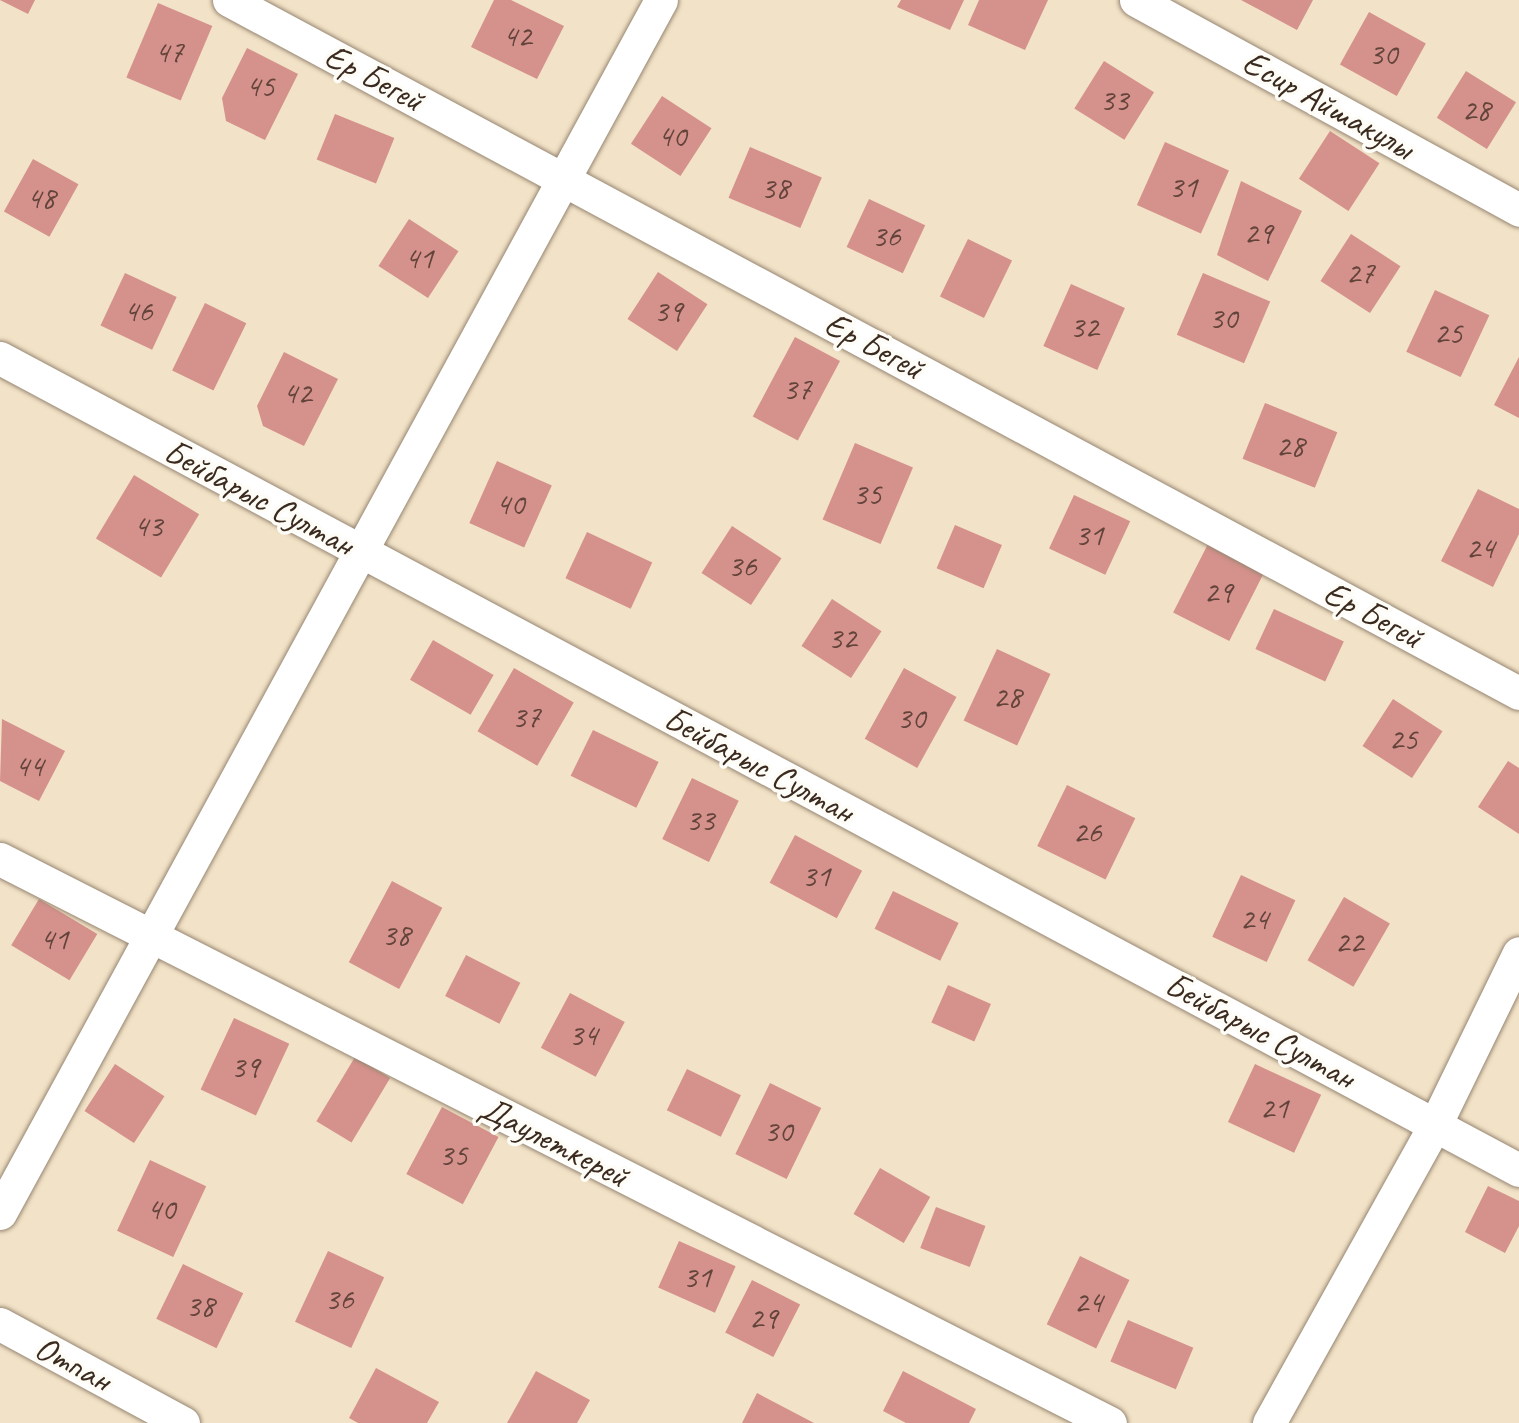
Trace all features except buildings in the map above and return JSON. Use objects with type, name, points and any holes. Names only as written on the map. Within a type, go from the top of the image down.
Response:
[{"type":"street","name":"Ер Бегей","points":[[229,0],[1519,693]]},
{"type":"street","points":[[0,1213],[148,937],[661,0]]},
{"type":"street","name":"Есир Айшакулы","points":[[1136,0],[1519,210]]},
{"type":"street","name":"Бейбарыс Султан","points":[[0,358],[1519,1170]]},
{"type":"street","name":"Даулеткерей","points":[[0,859],[148,937],[1110,1423]]},
{"type":"street","points":[[1269,1423],[1435,1125],[1519,953]]},
{"type":"street","name":"Отпан","points":[[0,1324],[183,1423]]}]
